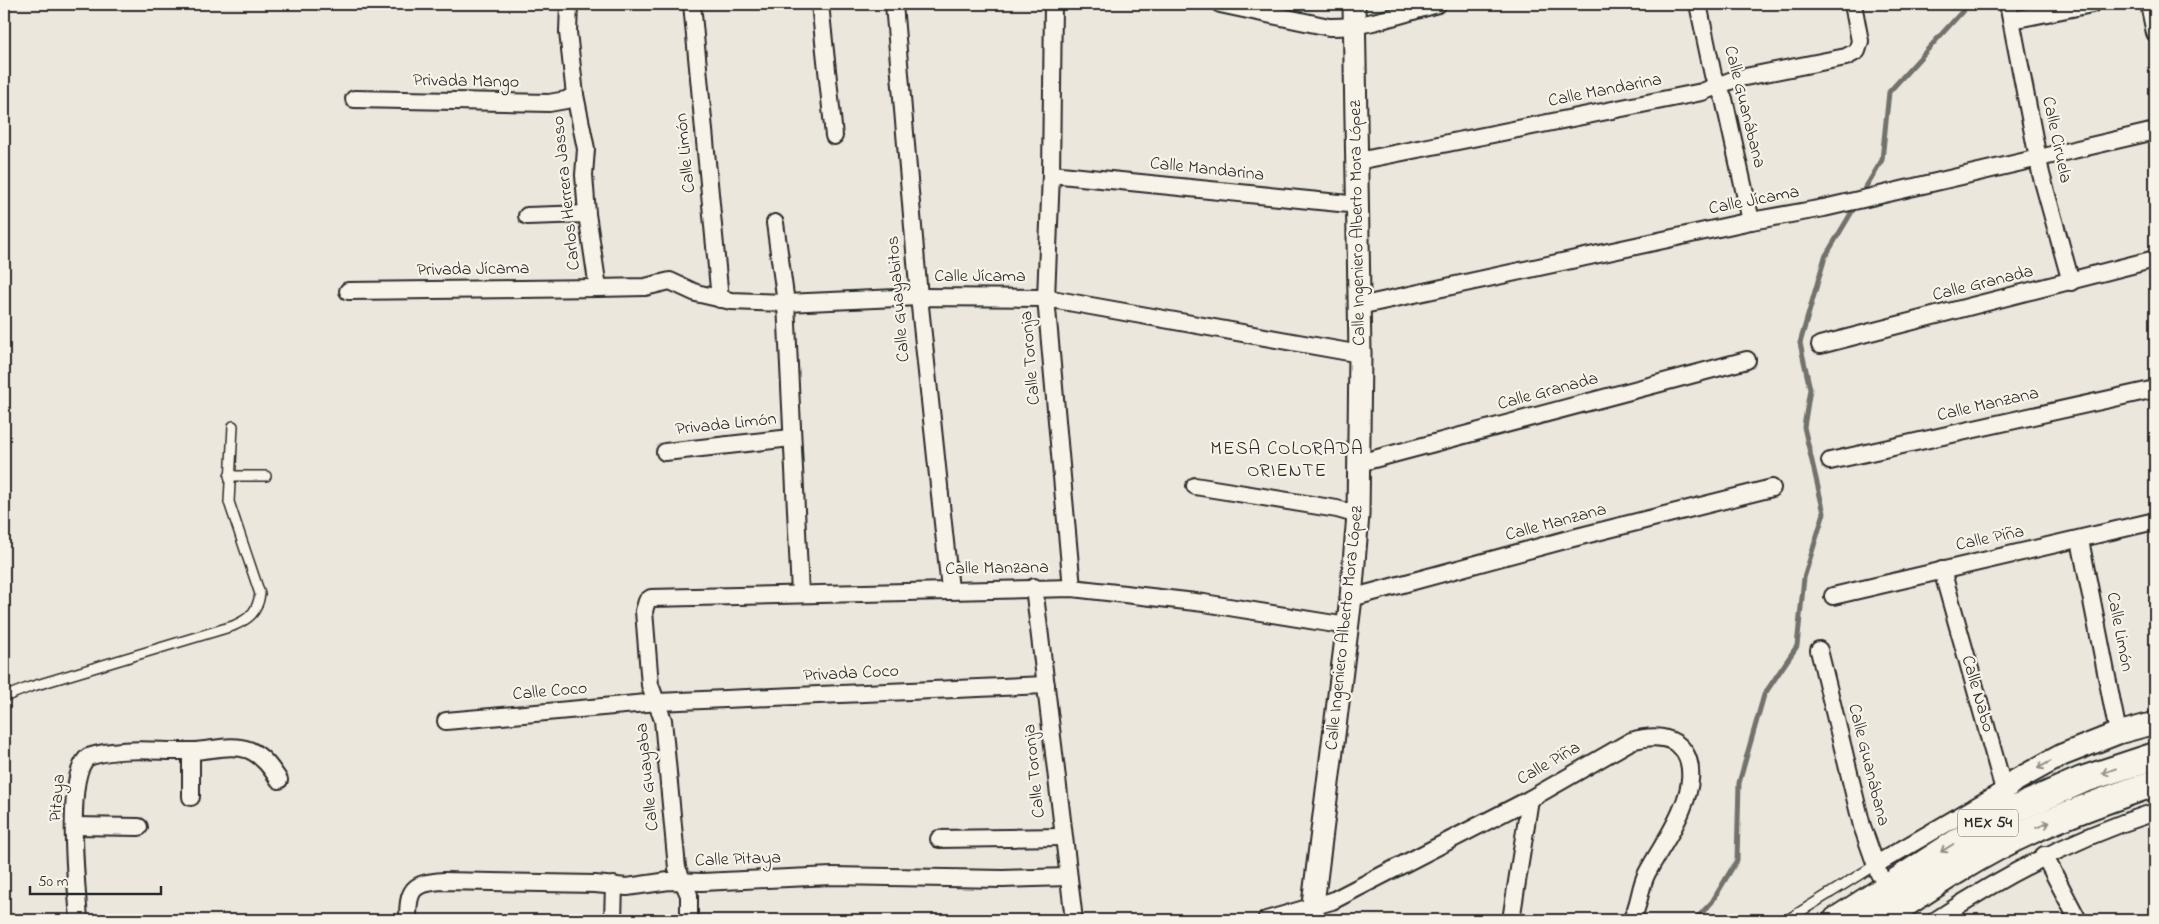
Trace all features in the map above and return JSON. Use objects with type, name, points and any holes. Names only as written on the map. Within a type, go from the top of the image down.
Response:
[{"type":"main road","name":"MEX 54","points":[[1837,920],[1880,876],[1995,818],[2082,780],[2155,756]]},
{"type":"main road","name":"MEX 54","points":[[1880,920],[1946,877],[2033,830],[2094,804],[2155,783]]},
{"type":"street","name":"Carlos Herrera Jasso","points":[[569,4],[568,32],[575,95],[586,149],[584,175],[587,214],[598,288]]},
{"type":"street","name":"Calle Limón","points":[[692,4],[720,299]]},
{"type":"street","points":[[820,4],[834,136]]},
{"type":"street","name":"Calle Guayabitos","points":[[894,4],[918,297],[950,589]]},
{"type":"street","name":"Calle Toronja","points":[[1053,4],[1051,174],[1046,298],[1072,588]]},
{"type":"street","points":[[1220,4],[1329,27],[1354,25],[1438,4]]},
{"type":"street","name":"Calle Ingeniero Alberto Mora López","points":[[1312,914],[1351,598],[1358,515],[1359,205],[1354,4]]},
{"type":"street","name":"Calle Guanábana","points":[[1698,4],[1713,75],[1724,99],[1750,221]]},
{"type":"street","name":"Calle Mandarina","points":[[1358,161],[1702,92],[1735,79],[1846,57],[1857,50],[1860,40],[1853,4]]},
{"type":"street","name":"Calle Ciruela","points":[[2008,4],[2038,156],[2071,282]]},
{"type":"street","points":[[2012,20],[2092,4]]},
{"type":"street","points":[[2149,4],[2155,33]]},
{"type":"street","name":"Privada Mango","points":[[354,100],[549,103],[566,100],[575,95]]},
{"type":"street","name":"Calle Jícama","points":[[1359,306],[1750,221],[1824,208],[2038,156],[2155,131]]},
{"type":"street","name":"Calle Mandarina","points":[[1051,174],[1359,205]]},
{"type":"street","points":[[527,216],[587,214]]},
{"type":"street","points":[[776,223],[786,303],[800,593]]},
{"type":"street","name":"Calle Granada","points":[[1820,346],[2155,259]]},
{"type":"street","name":"Calle Jícama","points":[[598,288],[645,286],[670,281],[696,293],[720,299],[786,303],[918,297],[1046,298],[1360,354]]},
{"type":"street","name":"Privada Jícama","points":[[348,291],[598,288]]},
{"type":"street","name":"Calle Granada","points":[[1359,463],[1747,360]]},
{"type":"street","name":"Calle Manzana","points":[[1830,461],[2155,389]]},
{"type":"street","name":"Privada Limón","points":[[665,452],[792,438]]},
{"type":"street","points":[[1195,486],[1338,509],[1358,515]]},
{"type":"street","name":"Calle Manzana","points":[[1351,598],[1565,540],[1772,488]]},
{"type":"street","name":"Calle Piña","points":[[1833,596],[2155,521]]},
{"type":"street","name":"Calle Limón","points":[[2080,540],[2118,733]]},
{"type":"street","name":"Calle Nabo","points":[[1942,570],[2004,790]]},
{"type":"street","name":"Calle Toronja","points":[[1034,587],[1067,877],[1074,920]]},
{"type":"street","name":"Calle Manzana","points":[[647,601],[656,596],[1034,587],[1072,588],[1204,603],[1347,626]]},
{"type":"street","name":"Calle Guayaba","points":[[647,601],[644,611],[650,685],[658,702],[663,720],[677,868],[689,895],[689,920]]},
{"type":"street","name":"Calle Guanábana","points":[[1819,650],[1862,826],[1880,876]]},
{"type":"street","name":"Privada Coco","points":[[658,702],[1046,685]]},
{"type":"street","name":"Calle Coco","points":[[446,721],[658,702]]},
{"type":"street","points":[[1880,876],[2013,782],[2062,755],[2118,733],[2155,723]]},
{"type":"street","name":"Calle Piña","points":[[1266,920],[1312,914],[1332,901],[1530,799],[1632,740],[1650,736],[1662,737],[1679,744],[1689,762],[1687,798],[1646,874],[1631,920]]},
{"type":"street","name":"Pitaya","points":[[79,920],[74,826],[75,787],[83,761],[88,756],[123,751],[191,751],[234,747],[250,750],[266,761],[278,780]]},
{"type":"street","points":[[191,751],[191,797]]},
{"type":"street","points":[[1995,818],[2004,790]]},
{"type":"street","points":[[1511,920],[1530,799]]},
{"type":"street","points":[[1936,920],[2011,873],[2044,855],[2121,823],[2155,812]]},
{"type":"street","points":[[74,826],[139,827]]},
{"type":"street","points":[[939,838],[1063,837]]},
{"type":"street","points":[[2044,855],[2078,920]]},
{"type":"street","name":"Calle Pitaya","points":[[408,920],[408,903],[413,889],[424,882],[614,885],[627,887],[683,881],[832,876],[1003,880],[1067,877]]},
{"type":"street","points":[[612,920],[614,885]]},
{"type":"lane","points":[[4,698],[30,687],[233,626],[251,616],[259,603],[260,594],[231,511],[228,494],[233,426]]},
{"type":"lane","points":[[230,476],[266,476]]},
{"type":"lane","points":[[1787,920],[1880,876]]},
{"type":"waterway","points":[[1861,195],[1882,160],[1889,92],[1969,4]]},
{"type":"waterway","points":[[1695,920],[1712,902],[1737,860],[1739,783],[1764,695],[1797,646],[1804,578],[1824,513],[1804,427],[1810,389],[1800,343],[1825,257],[1856,205]]},
{"type":"district","name":"MESA COLORADA ORIENTE","points":[[1287,460]]}]
